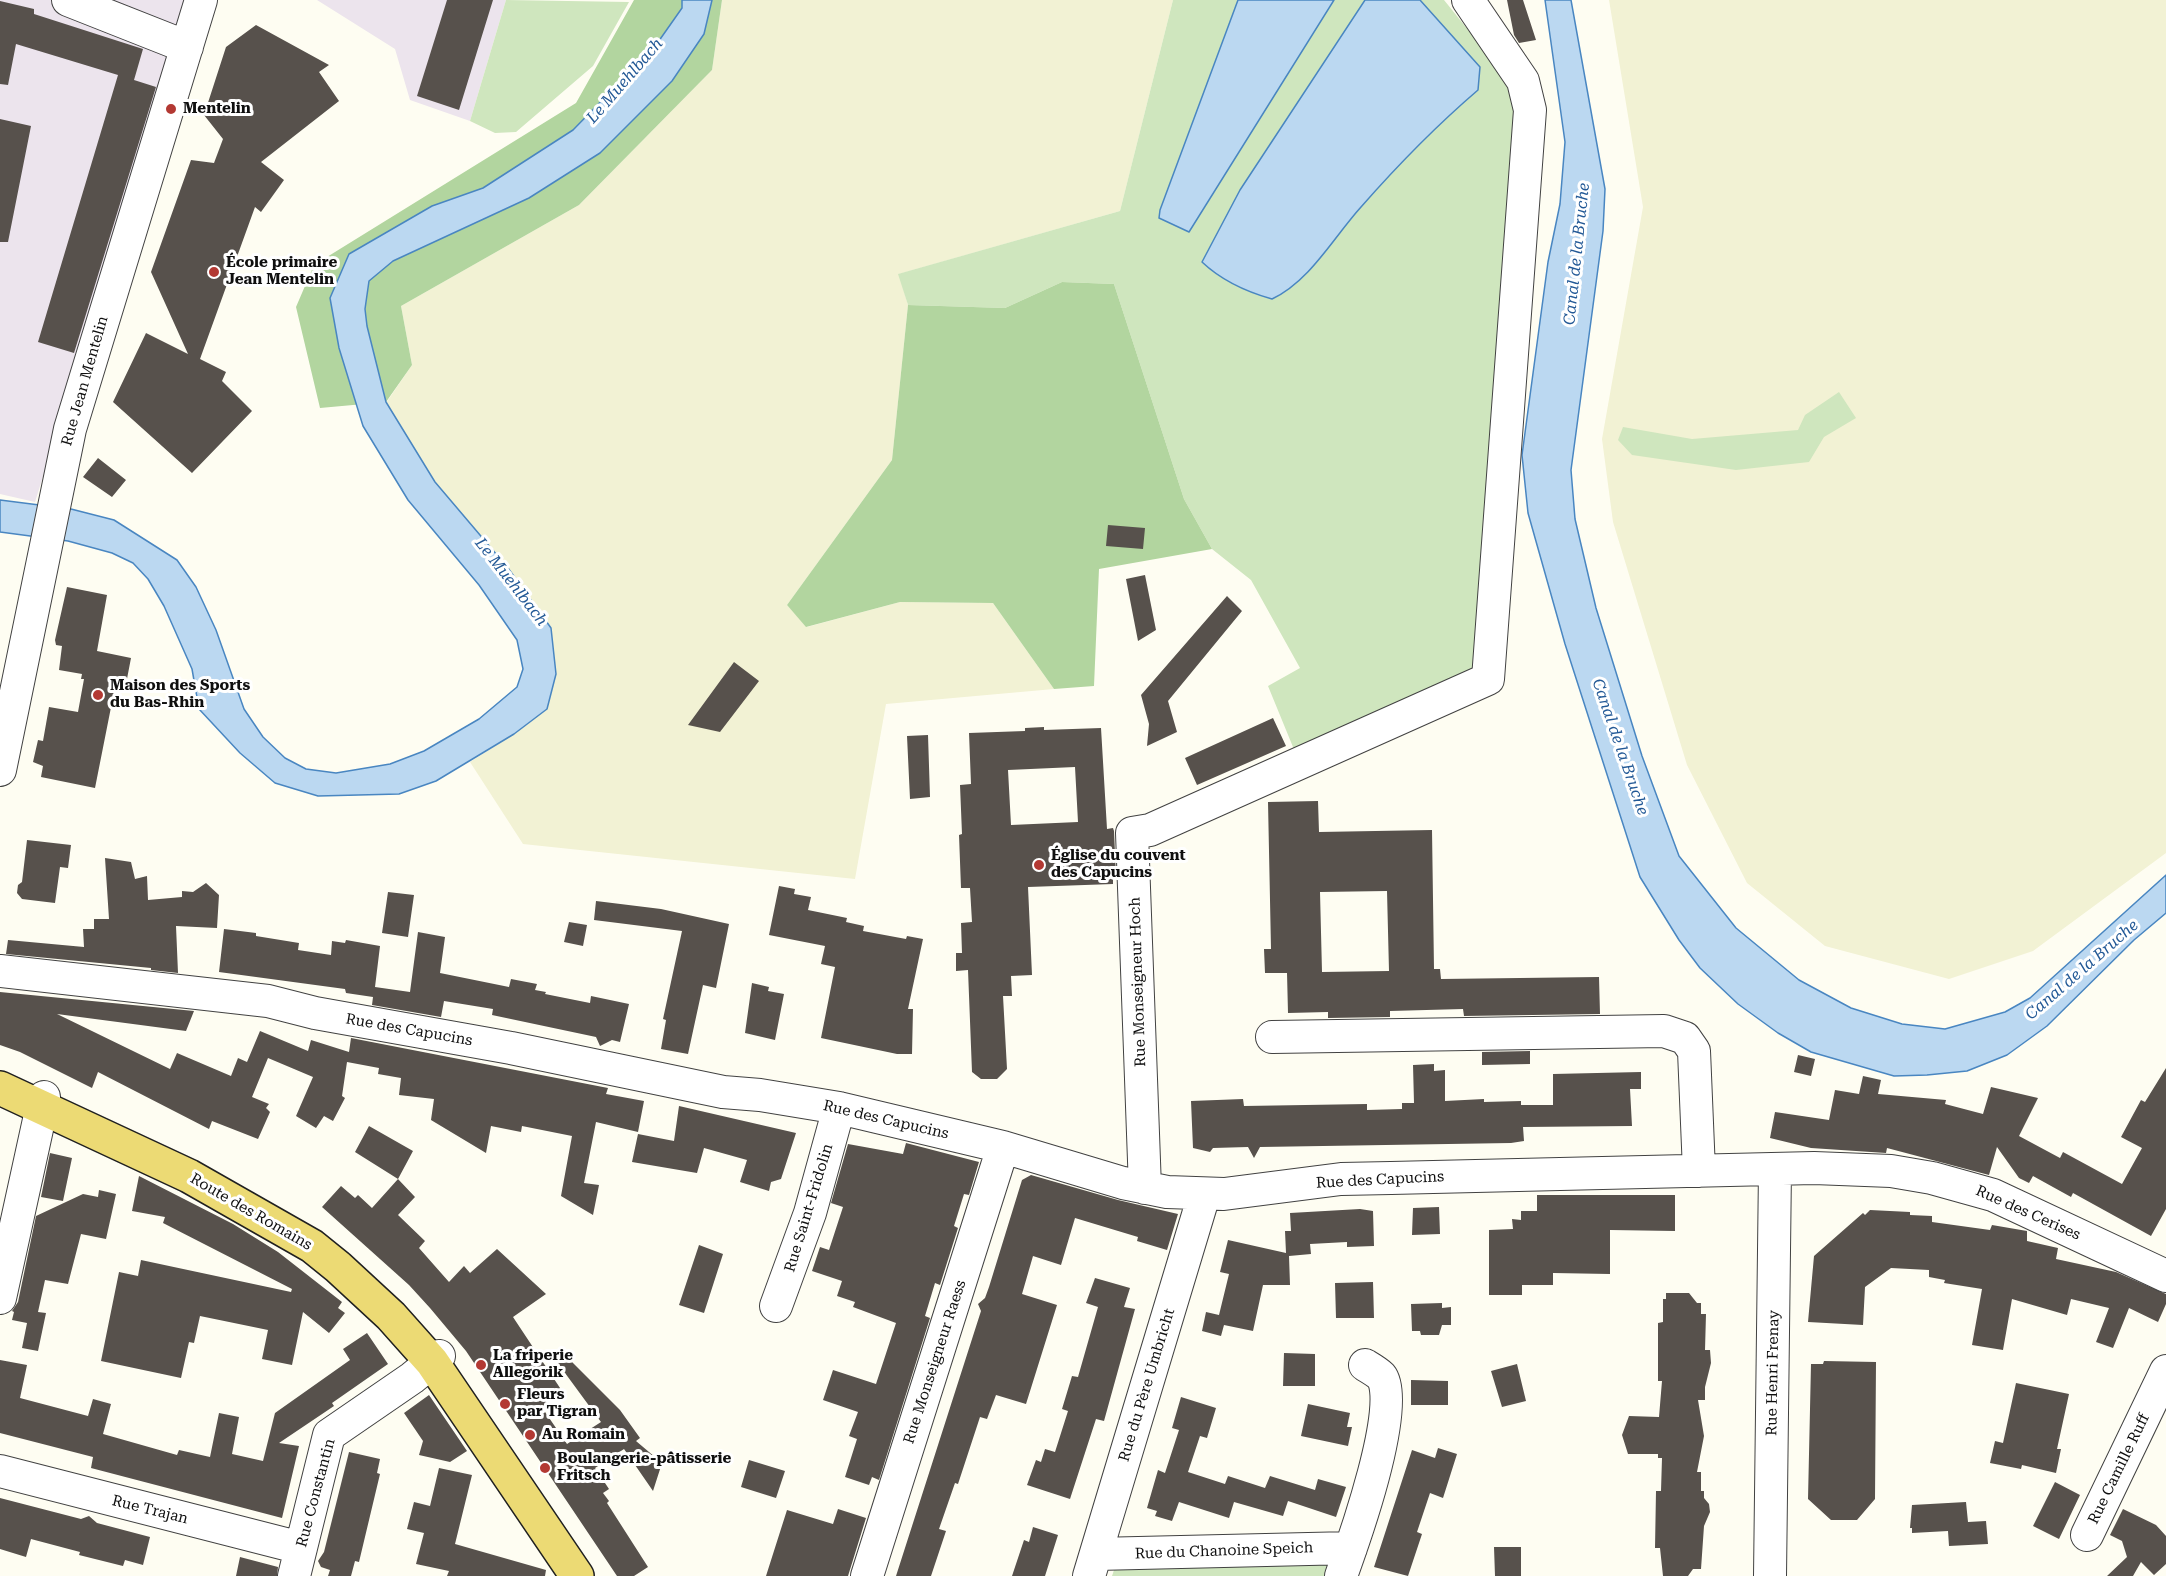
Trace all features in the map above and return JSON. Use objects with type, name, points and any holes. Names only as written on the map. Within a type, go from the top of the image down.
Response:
[{"type":"main road","name":"Route des Romains","points":[[0,1088],[43,1102],[189,1176],[312,1246],[436,1359],[577,1576]]},
{"type":"street","points":[[68,0],[187,46]]},
{"type":"street","name":"Rue Jean Mentelin","points":[[0,770],[54,500],[79,396],[201,0]]},
{"type":"street","name":"Rue Monseigneur Hoch","points":[[1156,1190],[1150,830],[1392,720],[1488,680],[1530,110],[1523,81],[1478,18],[1468,0]]},
{"type":"street","name":"Rue des Capucins","points":[[0,970],[268,1001],[315,1013],[511,1048],[723,1092],[760,1095],[839,1108],[1003,1147],[1156,1190],[1204,1195],[1341,1179],[1775,1169]]},
{"type":"street","points":[[1272,1037],[1664,1031],[1685,1038],[1694,1051],[1699,1171]]},
{"type":"street","points":[[0,1298],[43,1102]]},
{"type":"street","name":"Rue Saint-Fridolin","points":[[776,1306],[810,1213],[839,1108]]},
{"type":"street","name":"Rue Monseigneur Raess","points":[[867,1576],[1003,1147]]},
{"type":"street","name":"Rue des Cerises","points":[[1775,1169],[1891,1171],[1958,1184],[2018,1206],[2166,1276]]},
{"type":"street","name":"Rue Henri Frenay","points":[[1770,1576],[1775,1169]]},
{"type":"street","name":"Rue du Père Umbricht","points":[[1092,1565],[1204,1195]]},
{"type":"street","name":"Rue Constantin","points":[[297,1562],[329,1435],[436,1359]]},
{"type":"street","name":"Rue du Chanoine Speich","points":[[1092,1565],[1346,1562],[1370,1488],[1386,1414],[1386,1391],[1382,1376],[1365,1365]]},
{"type":"street","name":"Rue Camille Ruff","points":[[2087,1534],[2166,1371]]},
{"type":"street","name":"Rue Trajan","points":[[0,1471],[297,1562]]},
{"type":"shaded area","points":[[0,0],[191,0],[35,502],[0,494]]},
{"type":"shaded area","points":[[317,0],[506,0],[470,121],[410,100],[395,49]]},
{"type":"green space","points":[[506,0],[629,2],[593,66],[516,132],[495,133],[470,121]]},
{"type":"green space","points":[[634,0],[722,0],[712,70],[579,205],[401,306],[412,365],[386,402],[320,408],[296,307],[314,265],[576,103]]},
{"type":"green space","points":[[722,0],[1173,0],[1120,211],[899,274],[908,305],[892,460],[787,605],[807,627],[900,602],[993,603],[1054,689],[886,704],[855,879],[523,844],[470,762],[514,734],[546,709],[508,568],[435,482],[386,403],[412,365],[401,306],[579,205],[712,70]]},
{"type":"green space","points":[[1173,0],[1444,0],[1515,88],[1483,684],[1302,769],[1268,686],[1300,668],[1251,580],[1212,549],[1184,499],[1114,284],[1062,282],[1005,308],[908,305],[898,274],[1120,211]]},
{"type":"green space","points":[[1609,0],[2166,0],[2166,853],[2033,951],[1949,979],[1825,946],[1747,883],[1687,765],[1613,522],[1602,439],[1643,207]]},
{"type":"green space","points":[[1062,282],[1114,284],[1184,499],[1212,549],[1099,569],[1094,686],[1054,689],[993,603],[900,602],[806,627],[787,605],[892,460],[908,305],[1005,308]]},
{"type":"green space","points":[[1839,392],[1856,418],[1824,437],[1809,462],[1736,470],[1632,455],[1618,440],[1623,427],[1692,439],[1798,430],[1805,415]]},
{"type":"green space","points":[[1322,1561],[1327,1565],[1329,1576],[1112,1576],[1116,1564]]},
{"type":"water","name":"Le Muehlbach","points":[[682,0],[712,0],[704,34],[672,81],[600,153],[529,198],[393,261],[369,281],[365,309],[367,326],[386,402],[435,482],[508,568],[551,628],[556,674],[547,709],[514,734],[436,781],[399,794],[318,796],[275,783],[240,753],[199,709],[192,669],[164,606],[148,579],[133,563],[112,553],[68,541],[0,532],[0,500],[71,509],[114,520],[177,560],[196,587],[216,630],[244,709],[263,737],[285,758],[306,769],[336,773],[390,764],[424,751],[479,719],[517,687],[523,669],[517,640],[479,585],[408,500],[363,426],[339,348],[330,298],[349,254],[432,206],[483,188],[573,130],[656,45],[682,8]]},
{"type":"water","points":[[1238,0],[1334,0],[1189,232],[1159,218],[1160,210]]},
{"type":"water","points":[[1365,0],[1420,0],[1480,67],[1478,90],[1389,176],[1298,281],[1272,299],[1253,293],[1226,280],[1202,262],[1240,190]]},
{"type":"water","name":"Canal de la Bruche","points":[[1545,0],[1571,0],[1605,189],[1603,231],[1571,470],[1575,519],[1596,608],[1642,756],[1679,856],[1736,928],[1799,980],[1851,1008],[1902,1024],[1945,1029],[2005,1012],[2030,998],[2166,875],[2166,913],[2134,940],[2047,1026],[2007,1055],[1967,1071],[1894,1076],[1811,1052],[1778,1033],[1738,1004],[1700,968],[1679,940],[1640,877],[1565,644],[1528,513],[1522,455],[1548,262],[1560,204],[1565,142]]},
{"type":"building","points":[[447,0],[493,0],[459,110],[417,96]]},
{"type":"building","points":[[1507,0],[1523,0],[1536,40],[1519,43],[1514,35]]},
{"type":"building","points":[[0,1],[34,9],[34,14],[143,49],[134,80],[156,87],[74,353],[38,342],[118,75],[16,44],[8,85],[0,84]]},
{"type":"building","points":[[256,25],[329,65],[319,72],[339,101],[261,162],[284,180],[261,212],[255,207],[200,359],[226,372],[222,381],[252,411],[192,473],[113,402],[146,333],[188,354],[151,272],[191,160],[214,163],[223,139],[204,115],[226,47]]},
{"type":"building","points":[[0,119],[31,126],[8,242],[0,242]]},
{"type":"building","points":[[98,458],[126,480],[112,497],[83,477]]},
{"type":"building","points":[[1108,525],[1145,528],[1143,549],[1106,546]]},
{"type":"building","points":[[1145,575],[1156,630],[1138,641],[1126,579]]},
{"type":"building","name":"Maison des Sports du Bas-Rhin","points":[[67,587],[107,595],[97,651],[131,658],[126,684],[116,682],[95,788],[41,777],[43,766],[33,762],[38,740],[43,741],[49,707],[78,712],[84,679],[81,679],[82,674],[59,670],[62,646],[56,645],[55,640]]},
{"type":"building","points":[[1227,596],[1242,611],[1168,701],[1177,732],[1147,746],[1149,724],[1141,695]]},
{"type":"building","points":[[734,662],[759,681],[720,732],[688,725]]},
{"type":"building","points":[[1273,718],[1286,746],[1197,785],[1185,758]]},
{"type":"building","points":[[1044,727],[1044,730],[1101,728],[1107,829],[1113,828],[1114,831],[1116,876],[1113,877],[1113,884],[1028,887],[1032,975],[1011,976],[1012,996],[1003,996],[1007,1069],[997,1079],[981,1079],[972,1072],[968,970],[956,971],[956,953],[962,953],[961,923],[972,922],[970,888],[961,888],[960,785],[971,784],[969,733],[1025,731],[1025,728]],"holes":[[[1075,767],[1078,822],[1011,825],[1008,770]]]},
{"type":"building","points":[[928,735],[930,797],[910,799],[907,736]]},
{"type":"building","points":[[1318,801],[1319,832],[1432,830],[1434,969],[1440,969],[1441,979],[1599,977],[1600,1014],[1464,1016],[1463,1009],[1390,1011],[1390,1017],[1328,1018],[1328,1012],[1288,1013],[1287,973],[1265,973],[1264,949],[1271,949],[1268,802]],"holes":[[[1387,891],[1389,971],[1322,972],[1320,892]]]},
{"type":"building","points":[[27,840],[71,845],[68,868],[60,867],[55,903],[22,899],[17,893],[18,885],[22,882]]},
{"type":"building","points":[[105,858],[131,862],[135,879],[147,876],[148,900],[182,897],[182,891],[193,892],[206,883],[219,895],[217,928],[176,926],[178,973],[151,970],[151,968],[6,954],[8,940],[84,947],[83,929],[94,929],[94,919],[109,919]]},
{"type":"building","points":[[779,886],[795,889],[794,894],[811,897],[808,910],[847,918],[846,922],[864,926],[863,931],[906,939],[907,936],[923,939],[908,1009],[913,1009],[912,1054],[897,1054],[821,1038],[835,967],[821,964],[825,946],[769,935]]},
{"type":"building","points":[[388,892],[414,895],[408,937],[382,933]]},
{"type":"building","points":[[596,901],[661,909],[729,924],[716,988],[703,985],[688,1054],[661,1049],[666,1020],[663,1019],[682,931],[594,920]]},
{"type":"building","points":[[569,922],[587,925],[583,946],[564,942]]},
{"type":"building","points":[[224,929],[256,933],[256,936],[299,943],[298,950],[331,955],[332,941],[345,943],[346,940],[380,946],[375,987],[410,992],[418,932],[445,937],[440,973],[509,987],[511,979],[537,984],[535,990],[546,992],[545,994],[590,1003],[591,996],[629,1004],[620,1042],[612,1040],[600,1046],[596,1037],[492,1015],[493,1009],[444,1001],[441,1017],[372,1005],[373,997],[346,993],[345,989],[219,972]]},
{"type":"building","points":[[752,983],[769,987],[768,991],[784,994],[775,1040],[745,1033]]},
{"type":"building","points":[[0,992],[194,1011],[186,1031],[57,1014],[170,1069],[177,1053],[231,1076],[238,1058],[247,1062],[260,1031],[308,1051],[311,1040],[349,1052],[351,1038],[608,1088],[606,1094],[644,1101],[638,1132],[596,1122],[584,1183],[599,1185],[593,1215],[561,1196],[572,1136],[522,1126],[521,1132],[491,1126],[486,1153],[431,1120],[434,1099],[399,1095],[401,1078],[378,1074],[379,1068],[347,1062],[342,1096],[345,1098],[333,1121],[324,1116],[316,1128],[296,1116],[313,1077],[268,1058],[252,1097],[269,1104],[266,1108],[270,1112],[258,1139],[212,1121],[209,1129],[98,1072],[92,1088],[20,1052],[0,1045]]},
{"type":"building","points":[[1530,1051],[1530,1064],[1482,1065],[1482,1052]]},
{"type":"building","points":[[1798,1055],[1815,1059],[1811,1076],[1794,1072]]},
{"type":"building","points":[[1434,1064],[1434,1071],[1445,1070],[1445,1101],[1484,1099],[1484,1102],[1521,1101],[1521,1105],[1553,1105],[1553,1074],[1641,1072],[1641,1089],[1630,1089],[1632,1126],[1523,1127],[1524,1141],[1511,1143],[1260,1147],[1254,1158],[1248,1147],[1213,1148],[1210,1152],[1193,1148],[1191,1101],[1243,1099],[1244,1106],[1367,1104],[1367,1110],[1402,1109],[1402,1103],[1414,1103],[1413,1065]]},
{"type":"building","points":[[2166,1068],[2166,1209],[2151,1236],[2073,1193],[2071,1197],[2033,1176],[2029,1183],[2019,1178],[1997,1147],[1989,1175],[1887,1148],[1886,1153],[1811,1148],[1770,1138],[1775,1112],[1829,1120],[1835,1090],[1859,1094],[1863,1076],[1881,1080],[1878,1094],[1946,1100],[1945,1104],[1983,1114],[1991,1087],[2038,1098],[2019,1136],[2060,1158],[2063,1152],[2122,1184],[2142,1148],[2121,1137],[2141,1100],[2145,1102]]},
{"type":"building","points":[[679,1106],[796,1133],[781,1179],[771,1182],[769,1191],[740,1182],[747,1160],[704,1148],[697,1173],[632,1162],[638,1134],[674,1141]]},
{"type":"building","points":[[369,1126],[413,1151],[398,1179],[355,1152]]},
{"type":"building","points":[[906,1143],[979,1162],[969,1195],[964,1194],[954,1226],[958,1228],[940,1285],[935,1283],[925,1316],[930,1318],[879,1480],[872,1477],[869,1485],[845,1477],[857,1439],[849,1436],[858,1412],[823,1400],[833,1370],[876,1384],[896,1323],[853,1307],[855,1302],[837,1296],[842,1281],[812,1271],[820,1247],[829,1250],[843,1207],[831,1203],[848,1144],[903,1154]]},
{"type":"building","points":[[50,1153],[72,1158],[63,1201],[41,1197]]},
{"type":"building","points":[[1031,1175],[1118,1200],[1178,1214],[1167,1250],[1137,1241],[1138,1237],[1075,1218],[1061,1265],[1033,1256],[1022,1294],[1057,1305],[1026,1404],[996,1395],[987,1419],[980,1417],[958,1484],[955,1483],[939,1529],[946,1531],[931,1576],[896,1576],[981,1311],[978,1304],[985,1298],[989,1287],[1022,1180]]},
{"type":"building","points":[[139,1176],[233,1224],[278,1252],[342,1302],[338,1308],[345,1313],[329,1333],[303,1312],[292,1365],[262,1359],[268,1330],[200,1316],[194,1343],[189,1342],[181,1378],[101,1361],[119,1272],[138,1276],[141,1260],[291,1292],[292,1289],[163,1223],[165,1217],[132,1211]]},
{"type":"building","points":[[398,1179],[415,1197],[398,1215],[425,1241],[419,1248],[449,1282],[464,1266],[470,1273],[497,1249],[546,1294],[513,1317],[564,1394],[543,1409],[567,1444],[601,1422],[554,1358],[562,1352],[620,1410],[640,1438],[636,1441],[662,1463],[653,1491],[624,1449],[595,1468],[609,1489],[603,1493],[609,1501],[607,1503],[648,1567],[634,1576],[617,1576],[466,1351],[430,1308],[409,1285],[322,1207],[341,1186],[355,1198],[358,1195],[372,1208]]},
{"type":"building","points":[[99,1190],[116,1194],[106,1239],[81,1234],[68,1284],[45,1280],[38,1312],[46,1313],[38,1351],[22,1348],[27,1323],[12,1320],[14,1312],[12,1311],[18,1302],[36,1216],[83,1194],[98,1197]]},
{"type":"building","points":[[1537,1195],[1675,1195],[1675,1231],[1610,1230],[1610,1274],[1553,1273],[1553,1285],[1522,1285],[1522,1295],[1489,1295],[1489,1230],[1513,1229],[1512,1219],[1521,1220],[1521,1211],[1537,1211]]},
{"type":"building","points":[[1439,1207],[1440,1234],[1412,1235],[1413,1208]]},
{"type":"building","points":[[1360,1209],[1373,1211],[1374,1246],[1347,1247],[1347,1242],[1310,1244],[1311,1254],[1289,1256],[1290,1285],[1263,1285],[1253,1331],[1224,1325],[1221,1336],[1202,1331],[1206,1312],[1219,1315],[1229,1274],[1220,1272],[1228,1240],[1286,1253],[1285,1231],[1291,1231],[1290,1213]]},
{"type":"building","points":[[1870,1210],[1910,1212],[1910,1215],[1932,1216],[1932,1222],[1990,1230],[1992,1225],[2027,1231],[2027,1241],[2058,1248],[2056,1259],[2116,1272],[2166,1294],[2166,1304],[2158,1322],[2129,1308],[2113,1348],[2096,1342],[2109,1308],[2071,1299],[2067,1315],[2012,1299],[2003,1350],[1972,1345],[1982,1289],[1944,1283],[1945,1280],[1929,1277],[1929,1270],[1891,1268],[1865,1287],[1863,1325],[1808,1322],[1814,1256],[1863,1213],[1865,1215]]},
{"type":"building","points":[[699,1245],[723,1254],[704,1313],[679,1305]]},
{"type":"building","points":[[1095,1278],[1130,1288],[1124,1307],[1135,1309],[1104,1421],[1096,1419],[1070,1499],[1027,1485],[1036,1460],[1041,1462],[1045,1449],[1055,1452],[1068,1411],[1062,1409],[1072,1376],[1078,1377],[1098,1307],[1086,1303]]},
{"type":"building","points":[[1373,1282],[1374,1318],[1336,1318],[1335,1283]]},
{"type":"building","points":[[1666,1293],[1689,1293],[1697,1303],[1701,1303],[1701,1314],[1706,1314],[1705,1350],[1710,1350],[1711,1363],[1705,1387],[1705,1400],[1698,1400],[1704,1436],[1697,1472],[1701,1472],[1701,1491],[1704,1491],[1704,1498],[1709,1504],[1710,1512],[1704,1526],[1701,1569],[1693,1569],[1688,1576],[1663,1576],[1660,1548],[1655,1548],[1656,1491],[1661,1491],[1662,1458],[1658,1458],[1658,1454],[1628,1454],[1622,1435],[1629,1416],[1659,1417],[1662,1381],[1658,1381],[1658,1323],[1663,1322],[1663,1299],[1666,1299]]},
{"type":"building","points":[[1442,1303],[1442,1308],[1451,1307],[1451,1325],[1442,1325],[1439,1335],[1421,1335],[1420,1331],[1412,1331],[1411,1304]]},
{"type":"building","points":[[367,1333],[388,1364],[332,1403],[334,1406],[279,1443],[299,1446],[282,1518],[91,1468],[93,1457],[0,1433],[0,1360],[27,1365],[20,1398],[88,1416],[93,1399],[111,1404],[103,1434],[177,1455],[179,1450],[210,1457],[219,1413],[239,1417],[232,1454],[263,1461],[275,1413],[350,1360],[343,1349]]},
{"type":"building","points":[[1284,1353],[1315,1354],[1315,1386],[1283,1386]]},
{"type":"building","points":[[1824,1361],[1876,1362],[1875,1499],[1857,1520],[1831,1520],[1808,1499],[1811,1364],[1823,1364]]},
{"type":"building","points":[[1517,1364],[1526,1401],[1502,1407],[1491,1371]]},
{"type":"building","points":[[1411,1380],[1448,1381],[1448,1405],[1411,1405]]},
{"type":"building","points":[[2016,1383],[2069,1394],[2057,1449],[2061,1449],[2056,1473],[2022,1465],[2021,1469],[1990,1463],[1995,1441],[2003,1443]]},
{"type":"building","points":[[429,1395],[467,1451],[450,1462],[419,1455],[423,1441],[404,1413]]},
{"type":"building","points":[[1181,1397],[1216,1408],[1207,1438],[1200,1436],[1188,1472],[1225,1484],[1228,1476],[1265,1488],[1270,1476],[1315,1490],[1318,1479],[1346,1487],[1336,1517],[1288,1501],[1283,1516],[1234,1502],[1229,1518],[1179,1502],[1172,1521],[1155,1516],[1157,1511],[1147,1508],[1158,1470],[1165,1473],[1179,1430],[1172,1428]]},
{"type":"building","points":[[1308,1404],[1350,1413],[1347,1427],[1352,1427],[1348,1446],[1301,1436]]},
{"type":"building","points":[[1438,1448],[1457,1454],[1443,1498],[1430,1493],[1417,1532],[1422,1534],[1408,1576],[1374,1567],[1412,1450],[1435,1458]]},
{"type":"building","points":[[349,1452],[380,1459],[377,1473],[380,1474],[359,1562],[355,1561],[351,1576],[328,1576],[330,1570],[321,1567],[318,1561],[324,1552]]},
{"type":"building","points":[[749,1460],[785,1471],[776,1498],[741,1487]]},
{"type":"building","points":[[439,1468],[472,1475],[455,1544],[546,1570],[545,1576],[447,1576],[449,1571],[416,1564],[424,1533],[407,1529],[414,1502],[430,1506]]},
{"type":"building","points":[[2055,1482],[2080,1495],[2059,1539],[2033,1526]]},
{"type":"building","points":[[0,1498],[81,1519],[89,1516],[97,1523],[150,1537],[143,1565],[125,1560],[123,1566],[79,1555],[80,1552],[31,1539],[26,1557],[0,1549]]},
{"type":"building","points":[[1966,1502],[1968,1522],[1986,1521],[1988,1544],[1949,1546],[1948,1531],[1912,1533],[1912,1528],[1910,1528],[1912,1505]]},
{"type":"building","points":[[838,1509],[866,1518],[848,1576],[766,1576],[787,1510],[833,1524]]},
{"type":"building","points":[[2123,1509],[2156,1525],[2166,1536],[2166,1564],[2154,1575],[2141,1562],[2133,1576],[2107,1576],[2127,1557],[2122,1541],[2110,1535]]},
{"type":"building","points":[[1033,1527],[1058,1535],[1045,1576],[1012,1576],[1024,1540],[1029,1542]]},
{"type":"building","points":[[1494,1547],[1521,1547],[1521,1576],[1495,1576]]},
{"type":"building","points":[[240,1557],[278,1567],[277,1576],[236,1576]]},
{"type":"place","name":"Mentelin","points":[[171,109]]},
{"type":"place","name":"École primaire Jean Mentelin","points":[[214,272]]},
{"type":"place","name":"Maison des Sports du Bas-Rhin","points":[[98,695]]},
{"type":"place","name":"Église du couvent des Capucins","points":[[1039,865]]},
{"type":"place","name":"La friperie Allegorik","points":[[481,1365]]},
{"type":"place","name":"Fleurs par Tigran","points":[[505,1404]]},
{"type":"place","name":"Au Romain","points":[[530,1435]]},
{"type":"place","name":"Boulangerie-pâtisserie Fritsch","points":[[545,1468]]}]
